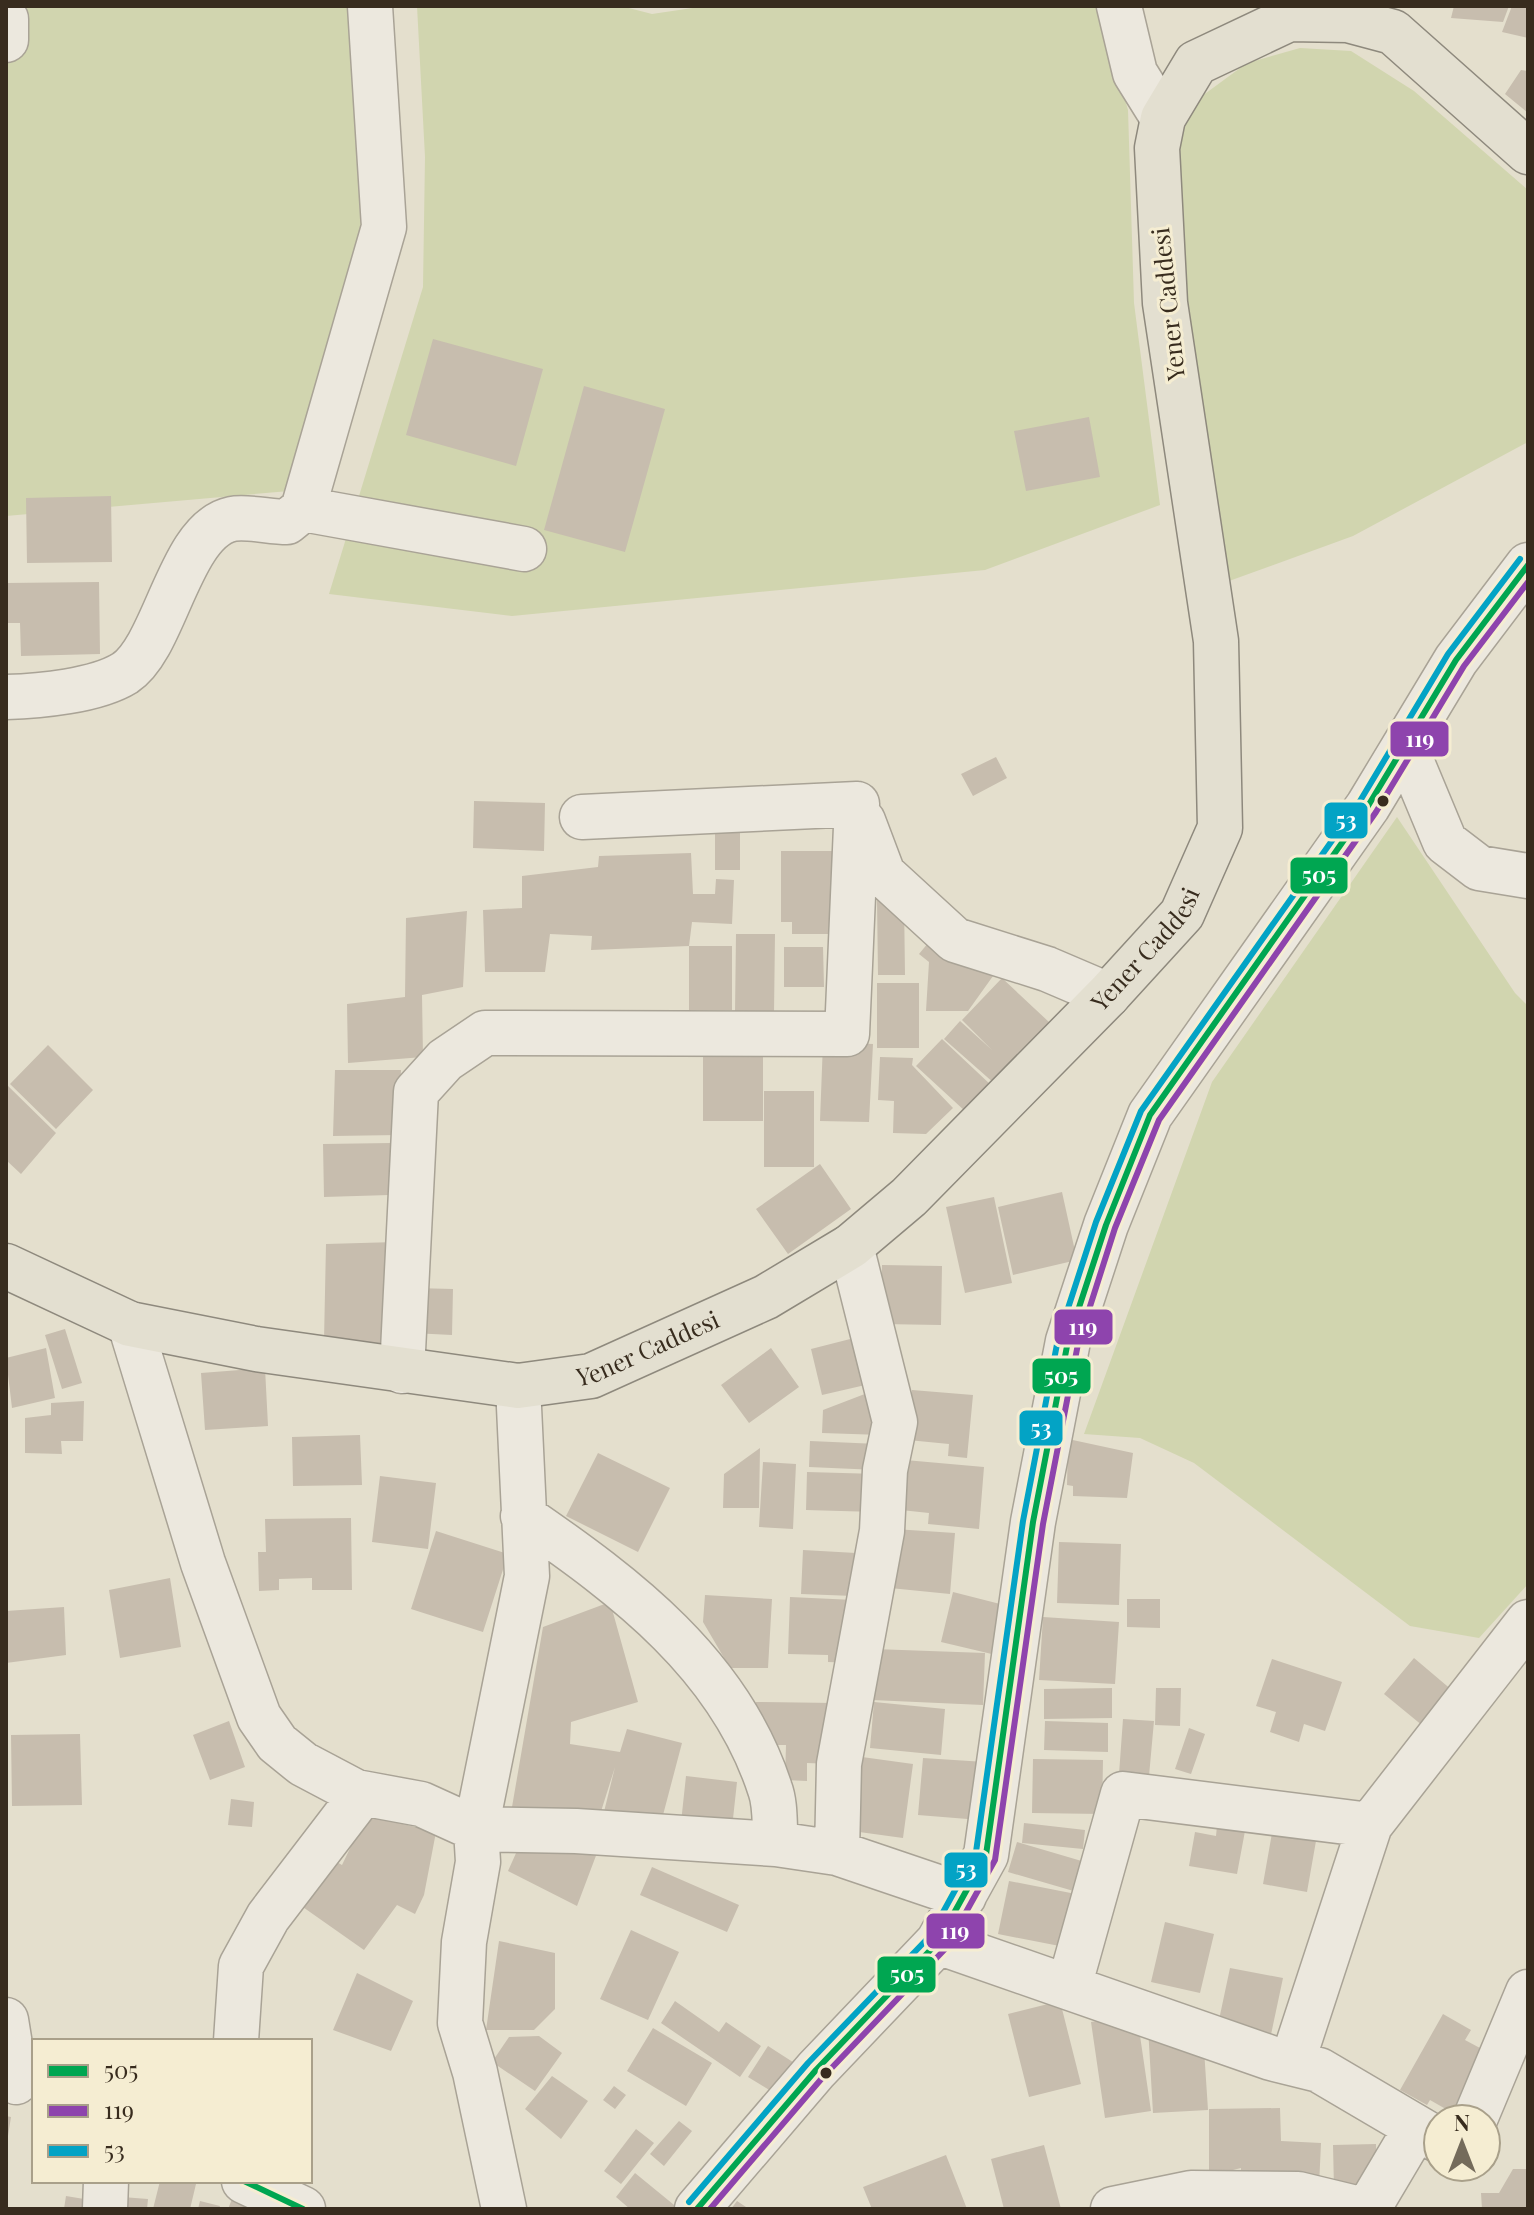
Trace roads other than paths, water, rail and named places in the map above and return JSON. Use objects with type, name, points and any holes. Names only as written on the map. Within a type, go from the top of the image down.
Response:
[{"type":"main road","name":"Yener Caddesi","points":[[6,1266],[130,1324],[256,1349],[518,1386],[591,1376],[766,1297],[851,1246],[909,1197],[1108,995],[1182,914],[1220,828],[1216,641],[1165,303],[1157,148],[1163,118],[1196,63],[1289,19],[1348,20],[1393,32],[1528,152]]},
{"type":"street","points":[[6,697],[61,694],[126,672],[151,641],[184,565],[213,529],[232,519],[287,522],[303,509],[384,227],[370,6]]},
{"type":"street","points":[[1119,6],[1135,73],[1163,118]]},
{"type":"street","points":[[6,19],[6,40]]},
{"type":"street","points":[[303,509],[524,549]]},
{"type":"street","points":[[697,2209],[816,2070],[938,1942],[986,1855],[1020,1635],[1033,1522],[1068,1341],[1106,1225],[1150,1115],[1368,806],[1456,660],[1528,565]]},
{"type":"street","points":[[1405,746],[1445,842],[1479,868],[1528,876]]},
{"type":"street","points":[[857,804],[883,874],[955,940],[1047,969],[1108,995]]},
{"type":"street","points":[[582,817],[857,804]]},
{"type":"street","points":[[402,1371],[416,1092],[445,1060],[485,1033],[847,1034],[857,804]]},
{"type":"street","points":[[837,1853],[839,1764],[882,1531],[885,1470],[895,1422],[851,1246]]},
{"type":"street","points":[[130,1324],[203,1563],[259,1717],[277,1743],[303,1764],[362,1794],[421,1804],[476,1829],[576,1831],[776,1844],[837,1853],[964,1896]]},
{"type":"street","points":[[504,2209],[475,2072],[460,2023],[464,1942],[478,1862],[476,1829],[527,1576],[518,1386]]},
{"type":"street","points":[[523,1516],[635,1597],[672,1631],[724,1694],[748,1734],[772,1792],[776,1844]]},
{"type":"street","points":[[1292,2063],[1370,1825],[1528,1622]]},
{"type":"street","points":[[236,2039],[241,1966],[268,1917],[362,1794]]},
{"type":"street","points":[[1069,1987],[1123,1794],[1370,1825]]},
{"type":"street","points":[[938,1942],[1319,2070],[1422,2131]]},
{"type":"street","points":[[1482,2103],[1528,1992]]},
{"type":"street","points":[[6,2020],[19,2087]]},
{"type":"street","points":[[1368,2209],[1422,2140]]},
{"type":"street","points":[[105,2209],[106,2183]]},
{"type":"street","points":[[248,2183],[303,2209]]},
{"type":"street","points":[[1113,2209],[1169,2203],[1191,2193],[1298,2194],[1360,2209]]}]
